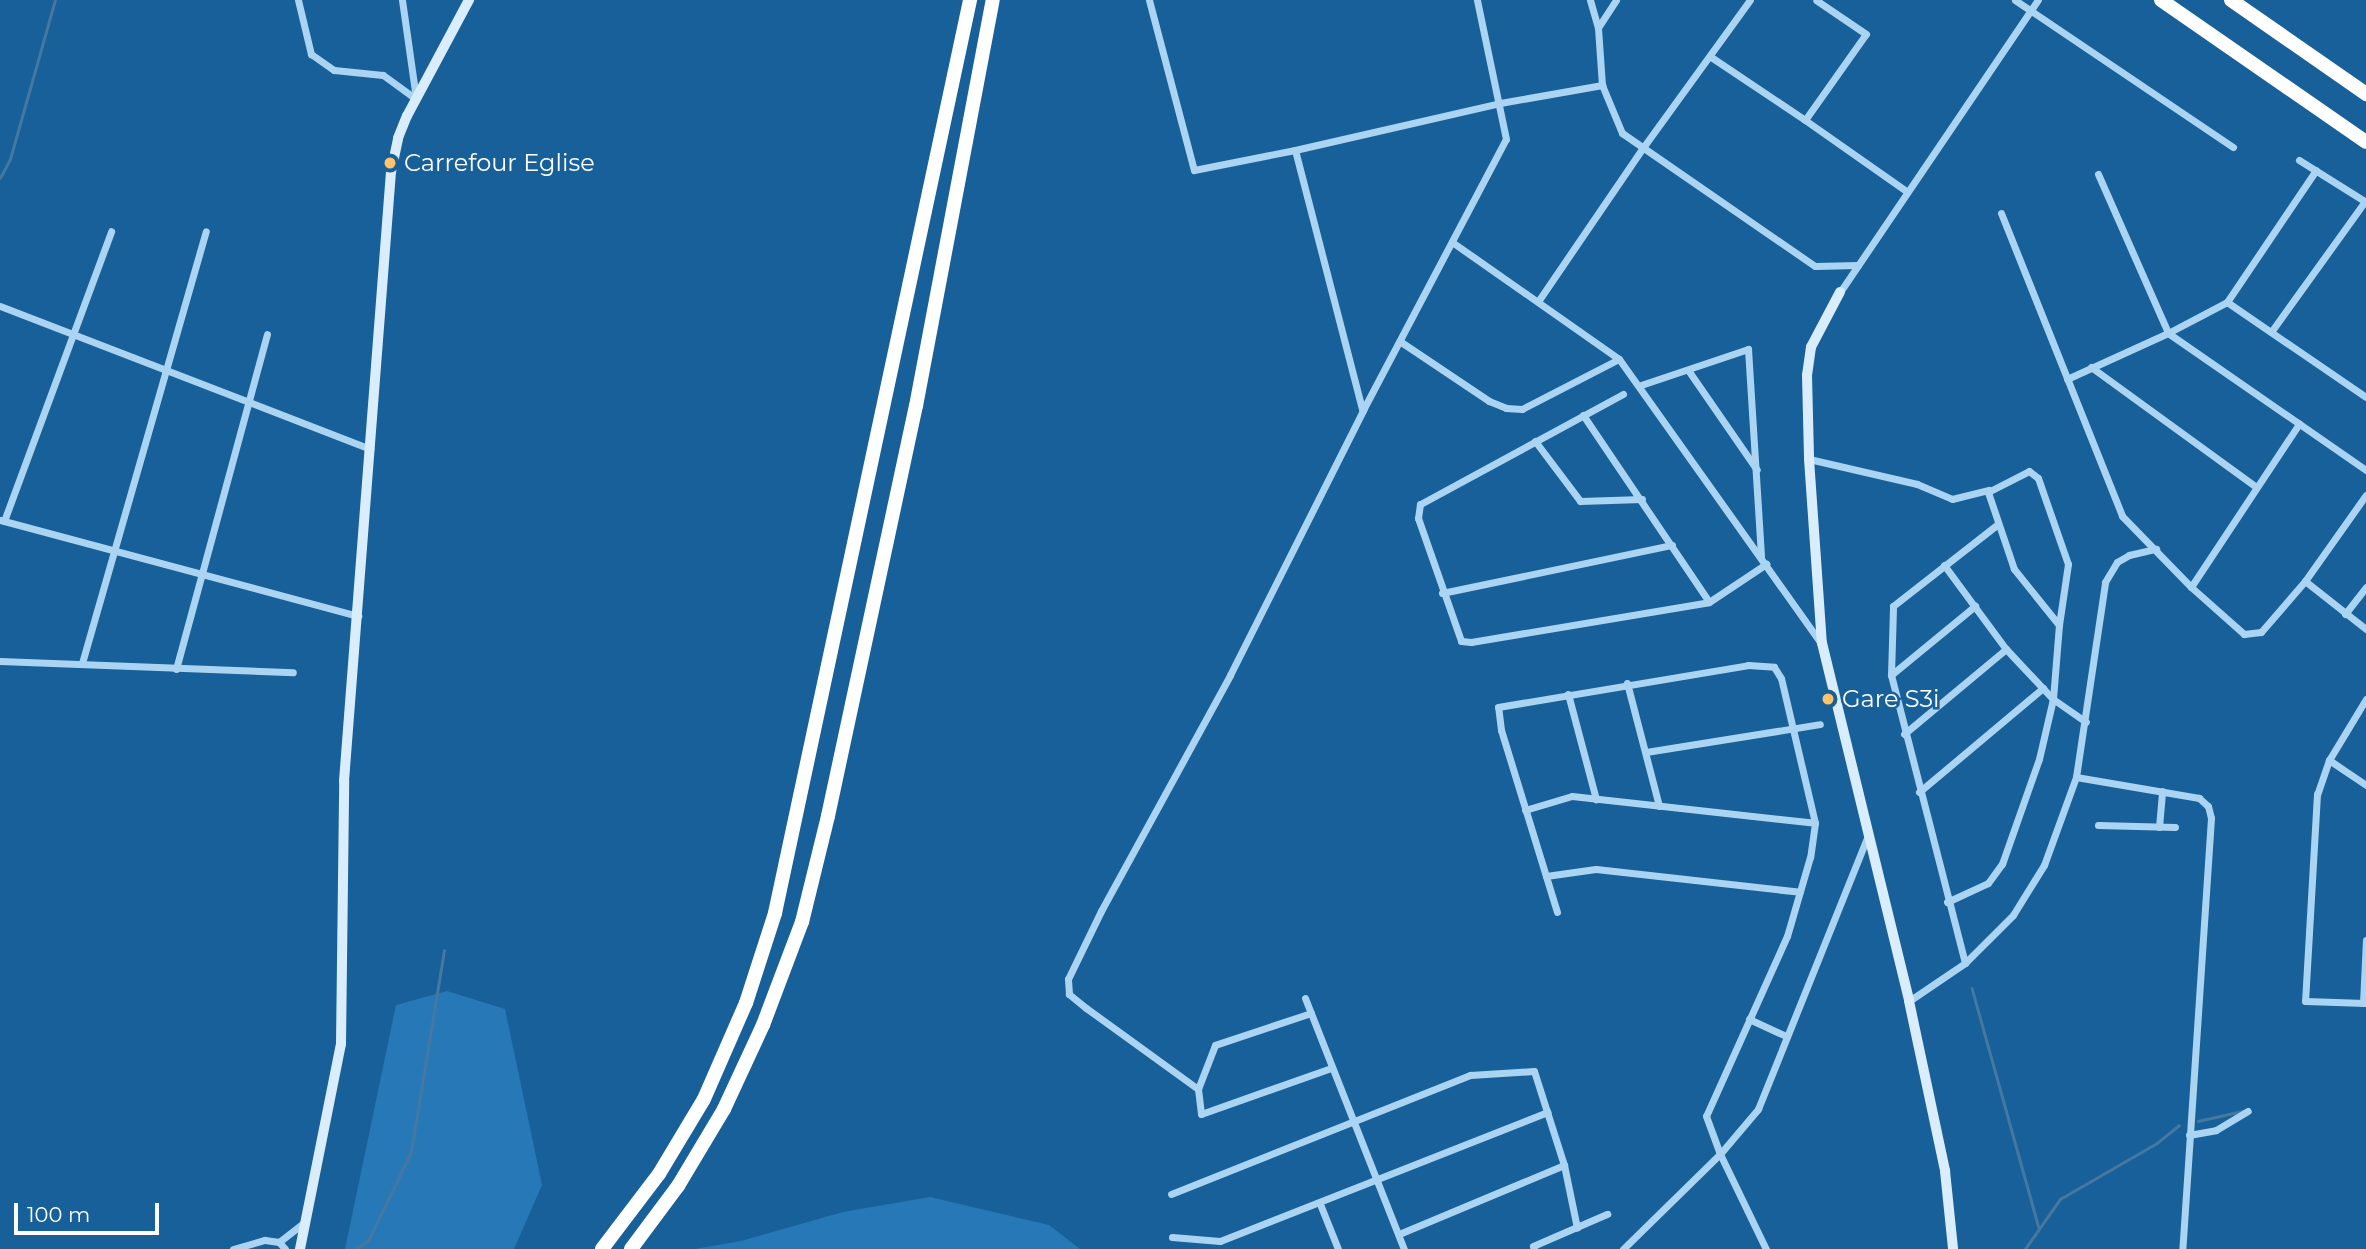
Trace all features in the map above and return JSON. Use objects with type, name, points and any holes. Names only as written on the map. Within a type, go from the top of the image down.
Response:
[{"type":"highway","points":[[602,1249],[659,1174],[704,1099],[746,1003],[775,913],[970,0]]},
{"type":"highway","points":[[631,1249],[678,1186],[724,1109],[764,1025],[802,922],[828,816],[916,406],[993,0]]},
{"type":"highway","points":[[2161,0],[2366,142]]},
{"type":"highway","points":[[2231,0],[2366,94]]},
{"type":"street","points":[[298,0],[311,54],[334,70],[383,75],[416,99]]},
{"type":"street","points":[[402,0],[416,99]]},
{"type":"street","points":[[300,1249],[341,1044],[341,852],[391,172],[398,138],[469,0]]},
{"type":"street","points":[[1149,0],[1194,170],[1500,103],[1602,85]]},
{"type":"street","points":[[1198,1090],[1069,994],[1068,979],[1101,911],[1230,675],[1363,410],[1506,139],[1477,0]]},
{"type":"street","points":[[1590,0],[1598,28],[1602,85],[1622,132],[1642,149],[1815,266],[1858,265]]},
{"type":"street","points":[[1598,28],[1616,0]]},
{"type":"street","points":[[1539,300],[1642,149],[1750,0]]},
{"type":"street","points":[[1805,120],[1866,34],[1816,0]]},
{"type":"street","points":[[2015,0],[2234,147]]},
{"type":"street","points":[[1953,1249],[1945,1171],[1909,1001],[1870,831],[1822,643],[1809,459],[1807,375],[1811,347],[1840,292],[2038,0]]},
{"type":"street","points":[[1711,57],[1906,191]]},
{"type":"street","points":[[1294,150],[1363,410]]},
{"type":"street","points":[[2271,331],[2366,202],[2300,160]]},
{"type":"street","points":[[2067,379],[2168,333],[2227,302],[2316,170]]},
{"type":"street","points":[[2098,174],[2168,333],[2366,470]]},
{"type":"street","points":[[2001,212],[2122,516],[2191,587],[2244,634],[2261,632],[2305,581],[2366,495]]},
{"type":"street","points":[[111,231],[2,521],[358,616]]},
{"type":"street","points":[[82,663],[205,231]]},
{"type":"street","points":[[1452,242],[1539,300],[1619,359],[1641,386],[1822,643]]},
{"type":"street","points":[[2227,302],[2366,397]]},
{"type":"street","points":[[0,306],[370,449]]},
{"type":"street","points":[[176,669],[204,575],[267,334]]},
{"type":"street","points":[[1401,342],[1489,401],[1506,408],[1522,409],[1619,359]]},
{"type":"street","points":[[1641,386],[1748,349],[1764,561]]},
{"type":"street","points":[[2091,367],[2256,487]]},
{"type":"street","points":[[1688,369],[1758,470]]},
{"type":"street","points":[[1623,394],[1420,504],[1418,518],[1461,641],[1471,642],[1709,602],[1764,561]]},
{"type":"street","points":[[1583,415],[1709,602]]},
{"type":"street","points":[[2191,587],[2300,424]]},
{"type":"street","points":[[1535,441],[1580,501],[1642,499]]},
{"type":"street","points":[[1809,459],[1917,484],[1952,499],[1989,490],[2029,471],[2038,478],[2068,564],[2059,625],[2053,699],[2039,759],[2002,864],[1988,883],[1947,902]]},
{"type":"street","points":[[1989,490],[2014,569],[2059,625]]},
{"type":"street","points":[[1965,963],[1947,902],[1891,675],[1893,606],[1998,524]]},
{"type":"street","points":[[1442,593],[1672,545]]},
{"type":"street","points":[[1909,1001],[1965,963],[2012,915],[2044,865],[2076,777],[2105,582],[2117,562],[2129,555],[2156,549]]},
{"type":"street","points":[[1944,565],[2006,649],[2053,699],[2086,722]]},
{"type":"street","points":[[2305,581],[2366,629]]},
{"type":"street","points":[[2345,614],[2366,587]]},
{"type":"street","points":[[1891,675],[1975,606]]},
{"type":"street","points":[[1904,734],[2006,649]]},
{"type":"street","points":[[0,661],[293,672]]},
{"type":"street","points":[[1557,912],[1497,707],[1627,683],[1748,665],[1774,667],[1781,678],[1815,822],[1810,857],[1787,936],[1706,1116],[1720,1154],[1766,1249]]},
{"type":"street","points":[[1627,683],[1659,806]]},
{"type":"street","points":[[1919,792],[2043,688]]},
{"type":"street","points":[[1568,694],[1596,799]]},
{"type":"street","points":[[2366,699],[2329,760],[2317,794],[2305,1001],[2365,1003],[2366,940]]},
{"type":"street","points":[[1646,752],[1820,724]]},
{"type":"street","points":[[2329,760],[2366,785]]},
{"type":"street","points":[[2076,777],[2199,798],[2208,806],[2211,818],[2182,1249]]},
{"type":"street","points":[[2159,827],[2162,791]]},
{"type":"street","points":[[1525,810],[1572,796],[1815,822]]},
{"type":"street","points":[[2098,825],[2175,827]]},
{"type":"street","points":[[1623,1249],[1720,1154],[1758,1109],[1870,831]]},
{"type":"street","points":[[1546,876],[1596,869],[1800,892]]},
{"type":"street","points":[[1305,998],[1404,1249]]},
{"type":"street","points":[[1311,1013],[1215,1045],[1198,1090],[1201,1114],[1331,1068]]},
{"type":"street","points":[[1749,1019],[1786,1036]]},
{"type":"street","points":[[1171,1194],[1470,1075],[1534,1071],[1564,1165],[1577,1228]]},
{"type":"street","points":[[2189,1135],[2216,1130],[2248,1111]]},
{"type":"street","points":[[1172,1237],[1220,1241],[1320,1204],[1378,1178],[1548,1112]]},
{"type":"street","points":[[1399,1234],[1564,1165]]},
{"type":"street","points":[[1320,1204],[1338,1249]]},
{"type":"street","points":[[1534,1249],[1533,1246],[1606,1214]]},
{"type":"street","points":[[233,1249],[265,1240],[282,1246],[306,1220]]},
{"type":"shaded area","points":[[447,991],[505,1009],[542,1185],[514,1249],[345,1249],[396,1005]]},
{"type":"shaded area","points":[[930,1197],[1049,1225],[1080,1249],[695,1249],[741,1241],[843,1212]]},
{"type":"waterway","points":[[0,178],[10,159],[55,0]]},
{"type":"waterway","points":[[355,1249],[368,1241],[411,1152],[444,951]]},
{"type":"waterway","points":[[1972,988],[2039,1228]]},
{"type":"waterway","points":[[2198,1121],[2242,1111]]},
{"type":"waterway","points":[[2025,1249],[2060,1199],[2157,1143],[2179,1125]]},
{"type":"place","name":"Carrefour Eglise","points":[[390,163]]},
{"type":"place","name":"Gare S3i","points":[[1828,699]]}]
